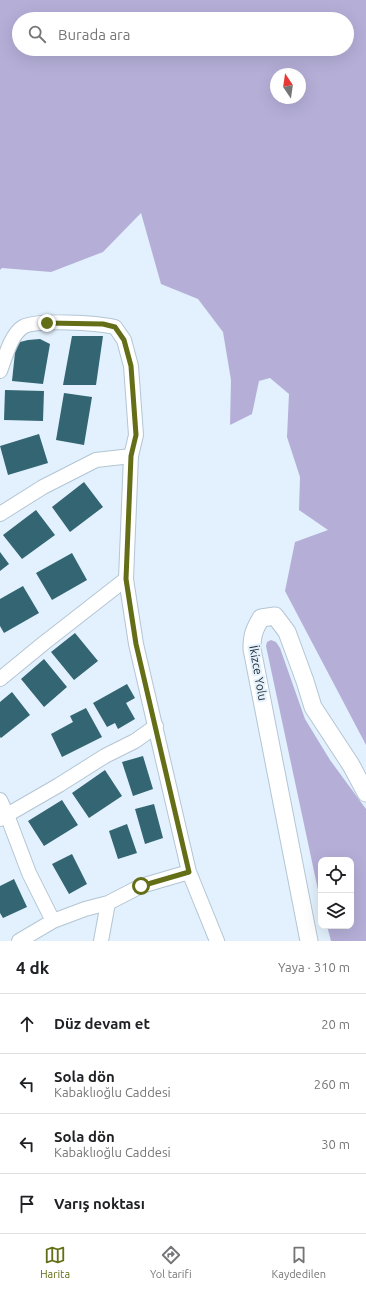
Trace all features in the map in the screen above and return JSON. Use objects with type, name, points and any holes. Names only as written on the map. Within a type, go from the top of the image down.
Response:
[{"type":"street","points":[[0,371],[12,341],[22,328],[33,324],[103,324],[115,327],[124,340],[131,366],[136,435],[131,456],[126,579],[136,644],[189,872],[217,941]]},
{"type":"street","points":[[0,514],[43,487],[96,460],[131,456]]},
{"type":"street","points":[[0,680],[44,643],[126,579]]},
{"type":"street","name":"İkizce Yolu","points":[[309,941],[252,648],[254,630],[261,618],[275,616],[286,632],[305,681],[313,707],[351,765],[366,793]]},
{"type":"street","points":[[4,817],[105,756],[135,741],[156,726]]},
{"type":"street","points":[[0,800],[4,817],[29,873],[53,921]]},
{"type":"street","points":[[18,941],[53,921],[85,909],[108,904],[141,886],[189,872]]},
{"type":"street","points":[[101,941],[108,904]]},
{"type":"shaded area","points":[[0,0],[366,0],[366,745],[285,591],[295,542],[328,530],[299,510],[300,477],[287,437],[289,394],[270,378],[259,381],[252,414],[230,425],[231,380],[223,332],[198,299],[161,284],[141,213],[103,252],[51,272],[2,268],[0,270]]},
{"type":"shaded area","points":[[271,640],[276,642],[280,648],[305,719],[330,760],[366,809],[366,941],[331,941],[328,929],[354,929],[354,857],[318,857],[318,890],[266,646],[267,642]]},
{"type":"building","points":[[72,336],[103,336],[96,385],[63,385]]},
{"type":"building","points":[[40,339],[50,344],[43,384],[12,381],[16,343]]},
{"type":"building","points":[[5,390],[44,391],[43,421],[4,420]]},
{"type":"building","points":[[64,393],[92,397],[84,445],[56,440]]},
{"type":"building","points":[[39,434],[48,463],[8,475],[0,446]]},
{"type":"building","points":[[84,482],[103,507],[70,532],[52,507]]},
{"type":"building","points":[[36,510],[55,535],[22,559],[3,535]]},
{"type":"building","points":[[0,552],[9,564],[0,571]]},
{"type":"building","points":[[72,553],[87,580],[52,600],[36,573]]},
{"type":"building","points":[[23,586],[39,613],[4,633],[0,626],[0,599]]},
{"type":"building","points":[[75,633],[98,661],[74,680],[51,652]]},
{"type":"building","points":[[44,659],[67,687],[44,707],[21,679]]},
{"type":"building","points":[[127,684],[135,698],[126,703],[135,719],[118,729],[115,723],[107,727],[93,703]]},
{"type":"building","points":[[12,692],[30,715],[1,738],[0,702]]},
{"type":"building","points":[[86,708],[102,737],[62,757],[51,734],[73,722],[70,716]]},
{"type":"building","points":[[143,756],[153,789],[133,796],[122,762]]},
{"type":"building","points":[[105,770],[122,796],[89,818],[72,793]]},
{"type":"building","points":[[62,800],[78,825],[44,846],[28,821]]},
{"type":"building","points":[[154,804],[163,838],[145,844],[135,809]]},
{"type":"building","points":[[127,824],[137,853],[118,859],[109,831]]},
{"type":"building","points":[[72,854],[87,884],[69,894],[52,864]]},
{"type":"building","points":[[14,879],[27,907],[3,918],[0,913],[0,886]]},
{"type":"route","points":[[47,323],[103,324],[115,327],[124,340],[131,366],[136,435],[131,456],[126,579],[136,644],[189,872],[141,886]]}]
